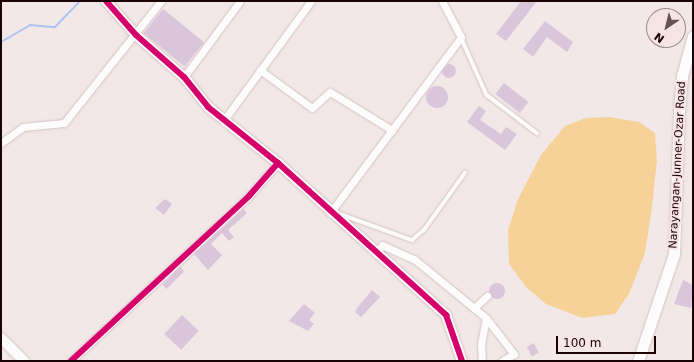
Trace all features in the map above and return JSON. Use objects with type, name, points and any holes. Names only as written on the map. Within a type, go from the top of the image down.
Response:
[{"type":"main road","name":"Narayangan-Junner-Ozar Road","points":[[638,361],[674,254],[679,110],[682,76],[693,36]]},
{"type":"street","points":[[106,1],[136,35],[184,77],[195,94],[224,120],[278,163],[330,213],[446,315],[462,361]]},
{"type":"street","points":[[1,143],[23,127],[64,123],[136,35],[161,1]]},
{"type":"street","points":[[184,77],[240,1]]},
{"type":"street","points":[[224,120],[311,1]]},
{"type":"street","points":[[330,213],[461,37],[442,1]]},
{"type":"street","points":[[260,70],[312,108],[330,92],[392,130]]},
{"type":"street","points":[[71,361],[249,196],[278,163]]},
{"type":"street","points":[[376,254],[382,245],[414,259],[486,318],[514,354],[502,361]]},
{"type":"street","points":[[474,308],[487,296]]},
{"type":"street","points":[[482,361],[481,344],[486,318]]},
{"type":"street","points":[[1,338],[24,361]]},
{"type":"lane","points":[[461,37],[487,95],[537,133]]},
{"type":"lane","points":[[330,213],[412,240],[424,230],[465,173]]},
{"type":"shaded area","points":[[609,117],[639,122],[655,133],[657,160],[652,207],[645,253],[629,294],[615,314],[582,318],[546,304],[526,287],[509,264],[508,230],[518,199],[541,155],[565,126],[586,118]]},
{"type":"building","points":[[521,1],[537,1],[506,41],[496,34]]},
{"type":"building","points":[[163,9],[204,42],[185,66],[143,33]]},
{"type":"building","points":[[545,21],[573,42],[567,52],[547,37],[533,57],[523,49]]},
{"type":"building","points":[[446,64],[452,64],[456,68],[456,74],[452,78],[446,78],[442,74],[442,68]]},
{"type":"building","points":[[504,83],[528,102],[520,113],[495,94]]},
{"type":"building","points":[[433,86],[441,86],[448,93],[448,101],[441,108],[433,108],[426,101],[426,93]]},
{"type":"building","points":[[479,106],[486,111],[480,120],[501,134],[506,127],[517,134],[505,150],[467,122]]},
{"type":"building","points":[[165,199],[172,204],[164,215],[155,208]]},
{"type":"building","points":[[243,209],[247,213],[228,230],[234,237],[229,241],[222,233],[211,244],[222,255],[208,270],[194,254]]},
{"type":"building","points":[[180,267],[184,271],[167,289],[162,285]]},
{"type":"building","points":[[683,280],[693,285],[691,308],[674,304]]},
{"type":"building","points":[[497,283],[503,285],[505,291],[503,297],[497,299],[491,297],[489,291],[491,285]]},
{"type":"building","points":[[372,290],[380,297],[361,317],[355,312]]},
{"type":"building","points":[[304,304],[315,313],[309,320],[314,324],[308,331],[289,321]]},
{"type":"building","points":[[182,315],[199,331],[181,350],[164,334]]},
{"type":"building","points":[[534,343],[539,353],[532,356],[527,347]]},
{"type":"waterway","points":[[1,42],[30,25],[55,27],[80,1]]},
{"type":"cycle path","points":[[106,1],[136,35],[184,77],[208,107],[278,163],[446,315],[462,361]]},
{"type":"cycle path","points":[[71,361],[249,196],[278,163]]}]
